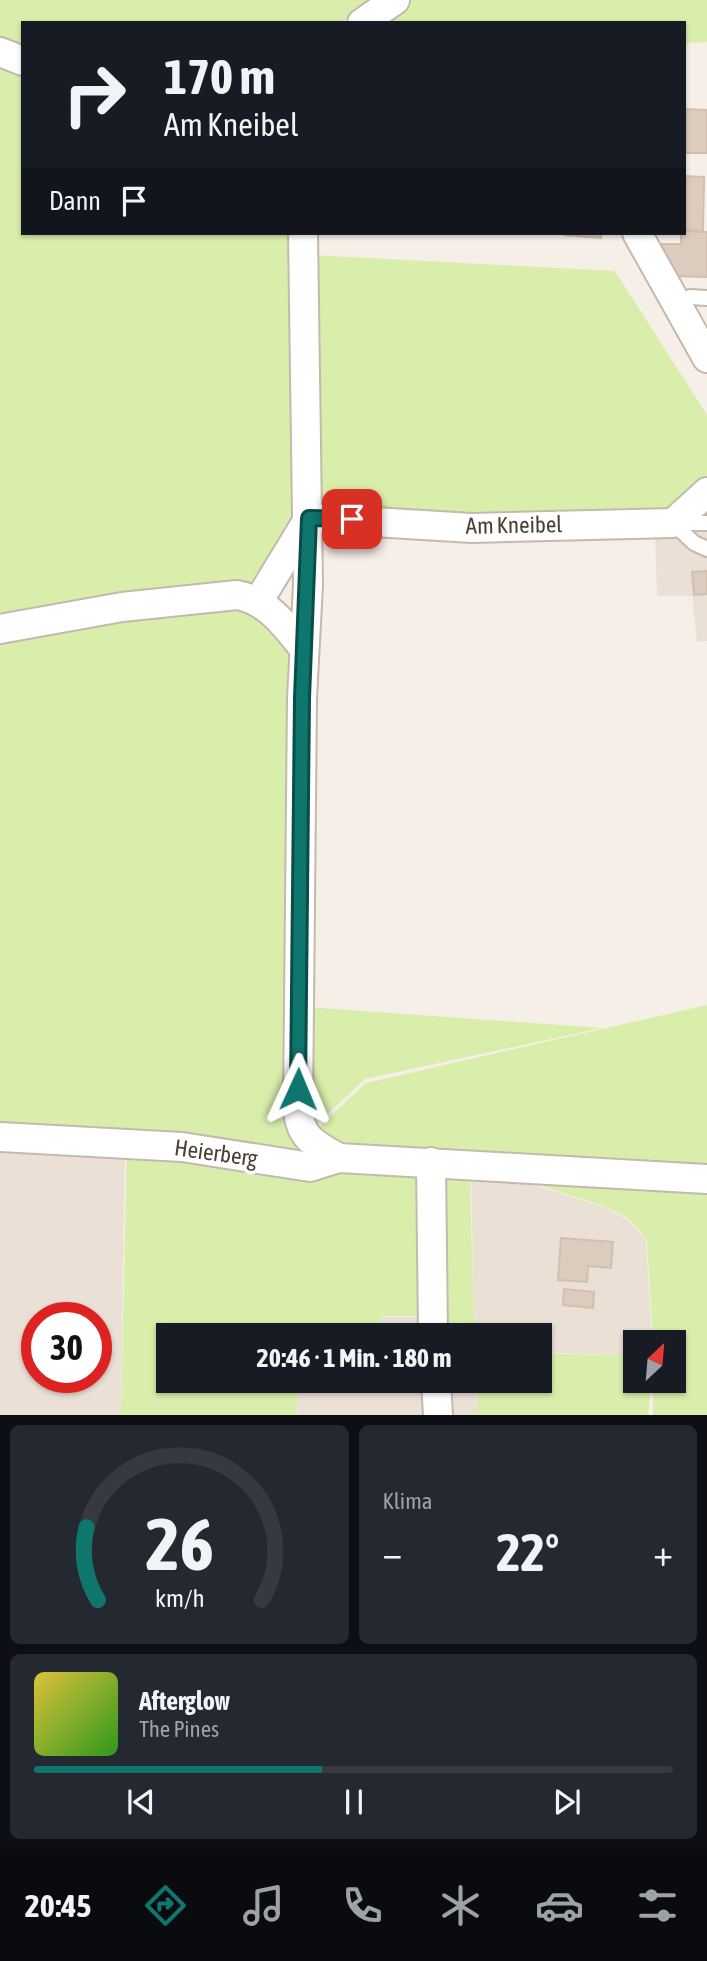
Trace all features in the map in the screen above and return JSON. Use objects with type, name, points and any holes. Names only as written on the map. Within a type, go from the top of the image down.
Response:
[{"type":"street","points":[[365,21],[395,0]]},
{"type":"street","points":[[0,52],[21,60]]},
{"type":"street","points":[[303,235],[309,518],[304,649],[299,1122],[309,1141],[338,1158]]},
{"type":"street","points":[[638,235],[707,358]]},
{"type":"street","points":[[673,523],[707,492]]},
{"type":"street","points":[[258,602],[309,518]]},
{"type":"street","name":"Am Kneibel","points":[[309,518],[472,528],[673,523]]},
{"type":"street","points":[[0,629],[122,607],[225,595],[250,597],[258,602],[271,611],[304,649]]},
{"type":"street","name":"Heierberg","points":[[0,1137],[182,1147],[310,1167],[338,1158],[707,1179]]},
{"type":"street","points":[[431,1162],[433,1323]]},
{"type":"street","points":[[437,1393],[438,1415]]},
{"type":"lane","points":[[677,304],[690,297],[707,298]]},
{"type":"lane","points":[[673,523],[707,523]]},
{"type":"lane","points":[[673,523],[694,542],[707,549]]},
{"type":"shaded area","points":[[707,515],[707,641],[697,642],[692,596],[657,596],[655,527],[691,516]]},
{"type":"shaded area","points":[[0,1140],[125,1141],[121,1415],[0,1415]]},
{"type":"shaded area","points":[[471,1174],[525,1177],[537,1186],[603,1207],[628,1220],[646,1240],[651,1330],[623,1330],[623,1356],[552,1353],[552,1323],[474,1323]]},
{"type":"shaded area","points":[[381,1317],[432,1317],[432,1323],[381,1323]]},
{"type":"shaded area","points":[[433,1321],[474,1323],[433,1323]]},
{"type":"shaded area","points":[[298,1393],[436,1393],[437,1415],[298,1415]]},
{"type":"shaded area","points":[[438,1393],[476,1393],[477,1415],[439,1415]]},
{"type":"green space","points":[[0,0],[374,0],[343,21],[21,21],[21,235],[297,235],[302,496],[263,592],[225,597],[295,643],[309,1165],[470,1175],[474,1323],[434,1321],[433,1316],[381,1316],[380,1323],[156,1323],[156,1393],[298,1393],[297,1415],[121,1415],[127,1142],[0,1135]]},
{"type":"green space","points":[[409,0],[707,0],[707,42],[686,43],[686,21],[378,21]]},
{"type":"green space","points":[[312,255],[615,271],[707,415],[707,487],[687,509],[470,523],[314,508]]},
{"type":"green space","points":[[707,1005],[707,1182],[313,1166],[310,1135],[366,1083]]},
{"type":"green space","points":[[307,1007],[602,1028],[365,1079],[309,1131]]},
{"type":"green space","points":[[527,1176],[707,1184],[707,1415],[653,1415],[653,1393],[686,1393],[686,1330],[652,1330],[647,1240],[629,1219],[603,1206],[538,1185]]},
{"type":"green space","points":[[552,1353],[623,1356],[623,1393],[651,1393],[648,1415],[477,1415],[477,1393],[552,1393]]},
{"type":"building","points":[[686,109],[707,110],[707,153],[686,153]]},
{"type":"building","points":[[686,176],[704,177],[703,231],[686,230]]},
{"type":"building","points":[[686,231],[707,232],[707,277],[672,276],[655,244],[681,244],[681,235],[686,235]]},
{"type":"building","points":[[565,235],[601,235],[601,238]]},
{"type":"building","points":[[707,571],[707,594],[694,595],[692,572]]},
{"type":"building","points":[[561,1238],[613,1242],[611,1268],[588,1266],[587,1282],[558,1280]]},
{"type":"building","points":[[564,1289],[594,1292],[593,1308],[563,1305]]},
{"type":"route","points":[[298,1089],[302,698],[309,518],[352,519]]}]
